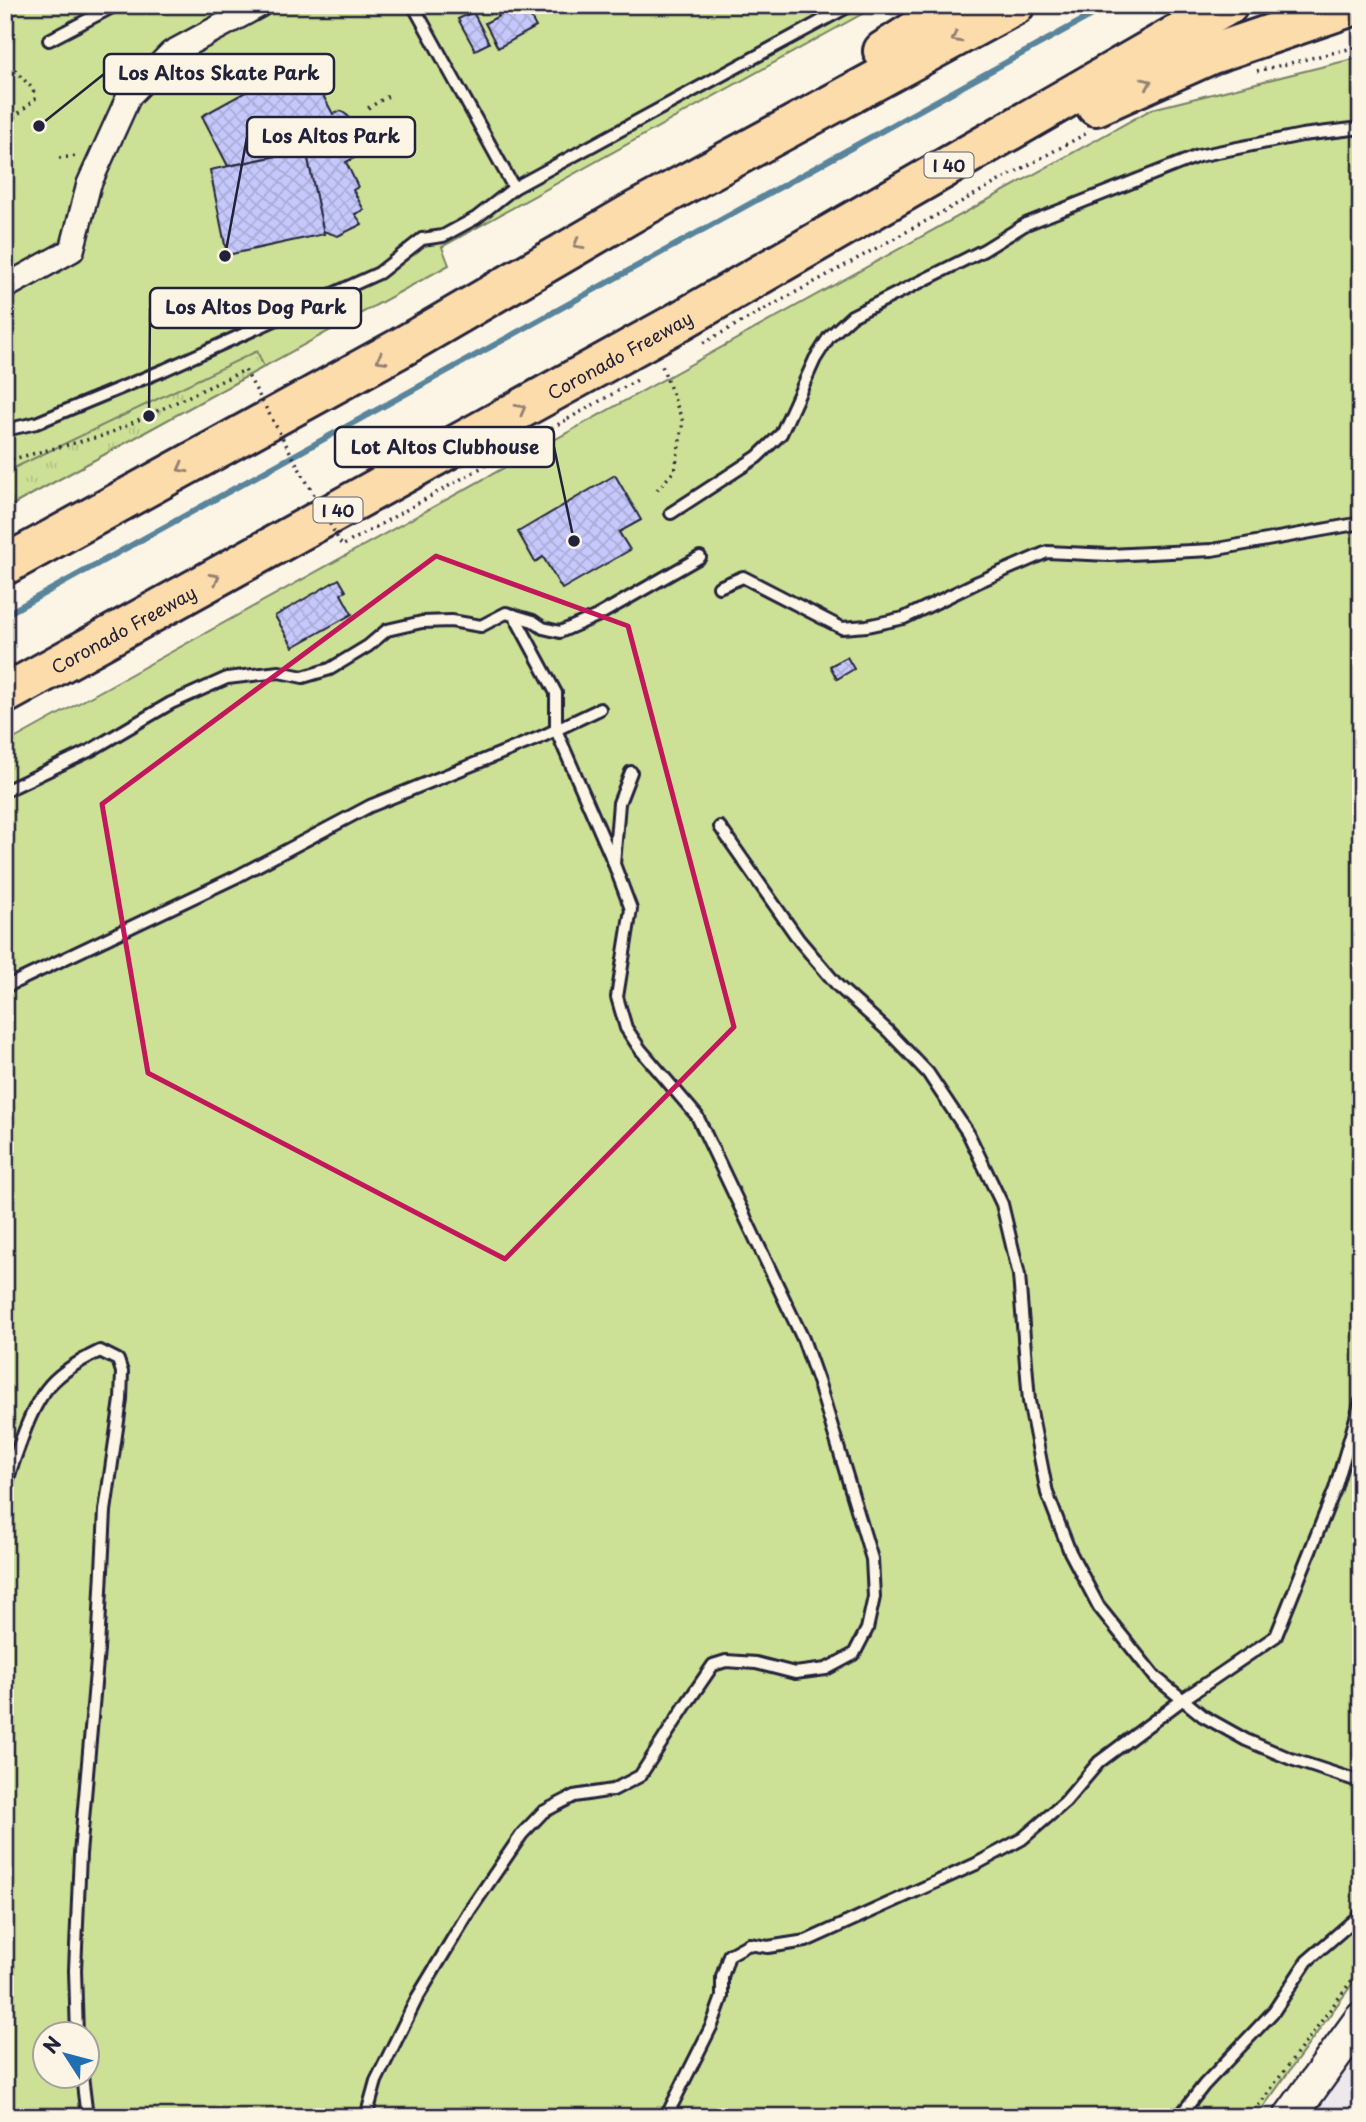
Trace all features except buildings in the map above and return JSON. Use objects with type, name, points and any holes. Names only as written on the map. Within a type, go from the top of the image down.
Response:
[{"type":"highway","points":[[637,210],[955,5]]},
{"type":"highway","points":[[5,565],[400,348],[637,210],[1016,5]]},
{"type":"highway","name":"Coronado Freeway","points":[[5,694],[684,336],[1228,5]]},
{"type":"highway","points":[[684,336],[1099,104],[1212,54],[1356,5]]},
{"type":"street","points":[[5,287],[72,250],[89,184],[129,96],[171,53],[260,5]]},
{"type":"street","points":[[1290,2117],[1361,2019]]},
{"type":"lane","points":[[49,40],[116,5]]},
{"type":"lane","points":[[413,5],[514,188]]},
{"type":"lane","points":[[5,430],[36,423],[176,365],[379,273],[422,239],[443,236],[476,218],[514,188],[851,5]]},
{"type":"lane","points":[[671,513],[757,457],[781,434],[815,359],[829,337],[852,316],[984,250],[1026,225],[1198,156],[1302,135],[1361,128]]},
{"type":"lane","points":[[719,587],[743,577],[842,628],[867,626],[904,618],[1047,552],[1109,555],[1212,550],[1361,523]]},
{"type":"lane","points":[[5,791],[92,750],[182,698],[226,678],[279,672],[303,677],[330,669],[368,646],[387,630],[422,622],[451,621],[481,626],[506,612],[533,621],[543,628],[561,632],[597,616],[700,558]]},
{"type":"lane","points":[[366,2117],[376,2081],[417,1998],[470,1910],[522,1834],[543,1812],[574,1796],[613,1790],[640,1776],[713,1665],[726,1661],[756,1663],[795,1673],[826,1670],[855,1654],[867,1629],[874,1597],[872,1559],[803,1339],[697,1116],[625,1028],[617,997],[631,909],[556,730],[556,693],[514,615]]},
{"type":"lane","points":[[5,987],[236,877],[370,806],[556,730],[600,709]]},
{"type":"lane","points":[[614,864],[619,803],[631,772]]},
{"type":"lane","points":[[720,827],[799,940],[838,986],[888,1031],[928,1073],[968,1133],[1002,1204],[1019,1275],[1029,1401],[1047,1493],[1070,1552],[1099,1607],[1155,1678],[1203,1716],[1246,1740],[1361,1783]]},
{"type":"lane","points":[[5,1490],[33,1407],[46,1388],[100,1351],[118,1360],[121,1400],[104,1511],[99,1649],[80,1854],[75,1970],[77,2021]]},
{"type":"lane","points":[[666,2117],[712,2025],[722,1997],[722,1977],[729,1955],[749,1944],[768,1947],[806,1941],[976,1864],[1022,1839],[1065,1802],[1099,1762],[1182,1700],[1276,1636],[1335,1489],[1361,1401]]},
{"type":"lane","points":[[1179,2117],[1204,2085],[1274,2011],[1307,1961],[1361,1914]]},
{"type":"lane","points":[[84,2090],[87,2117]]},
{"type":"path","points":[[1246,74],[1361,47]]},
{"type":"path","points":[[5,60],[33,89],[35,99],[11,120],[5,141]]},
{"type":"path","points":[[368,108],[390,96]]},
{"type":"path","points":[[684,336],[1089,132]]},
{"type":"path","points":[[657,490],[676,470],[683,422],[662,366]]},
{"type":"path","points":[[8,461],[106,435],[245,370],[342,546],[650,373]]},
{"type":"path","points":[[1250,2117],[1361,1968]]},
{"type":"highlighted area","points":[[436,556],[628,626],[734,1027],[505,1259],[148,1073],[102,804]]},
{"type":"shaded area","points":[[1361,2044],[1361,2117],[1308,2117]]},
{"type":"green space","points":[[5,5],[878,5],[442,247],[449,265],[5,509]]},
{"type":"green space","points":[[1361,57],[1361,1972],[1256,2117],[5,2117],[5,744],[1152,109]]},
{"type":"green space","points":[[257,351],[264,367],[5,509],[5,470]]},
{"type":"waterway","points":[[5,615],[1110,5]]},
{"type":"place","name":"Los Altos Skate Park","points":[[39,126]]},
{"type":"place","name":"Los Altos Park","points":[[225,256]]},
{"type":"place","name":"Los Altos Dog Park","points":[[149,416]]},
{"type":"place","name":"Lot Altos Clubhouse","points":[[574,541]]}]
